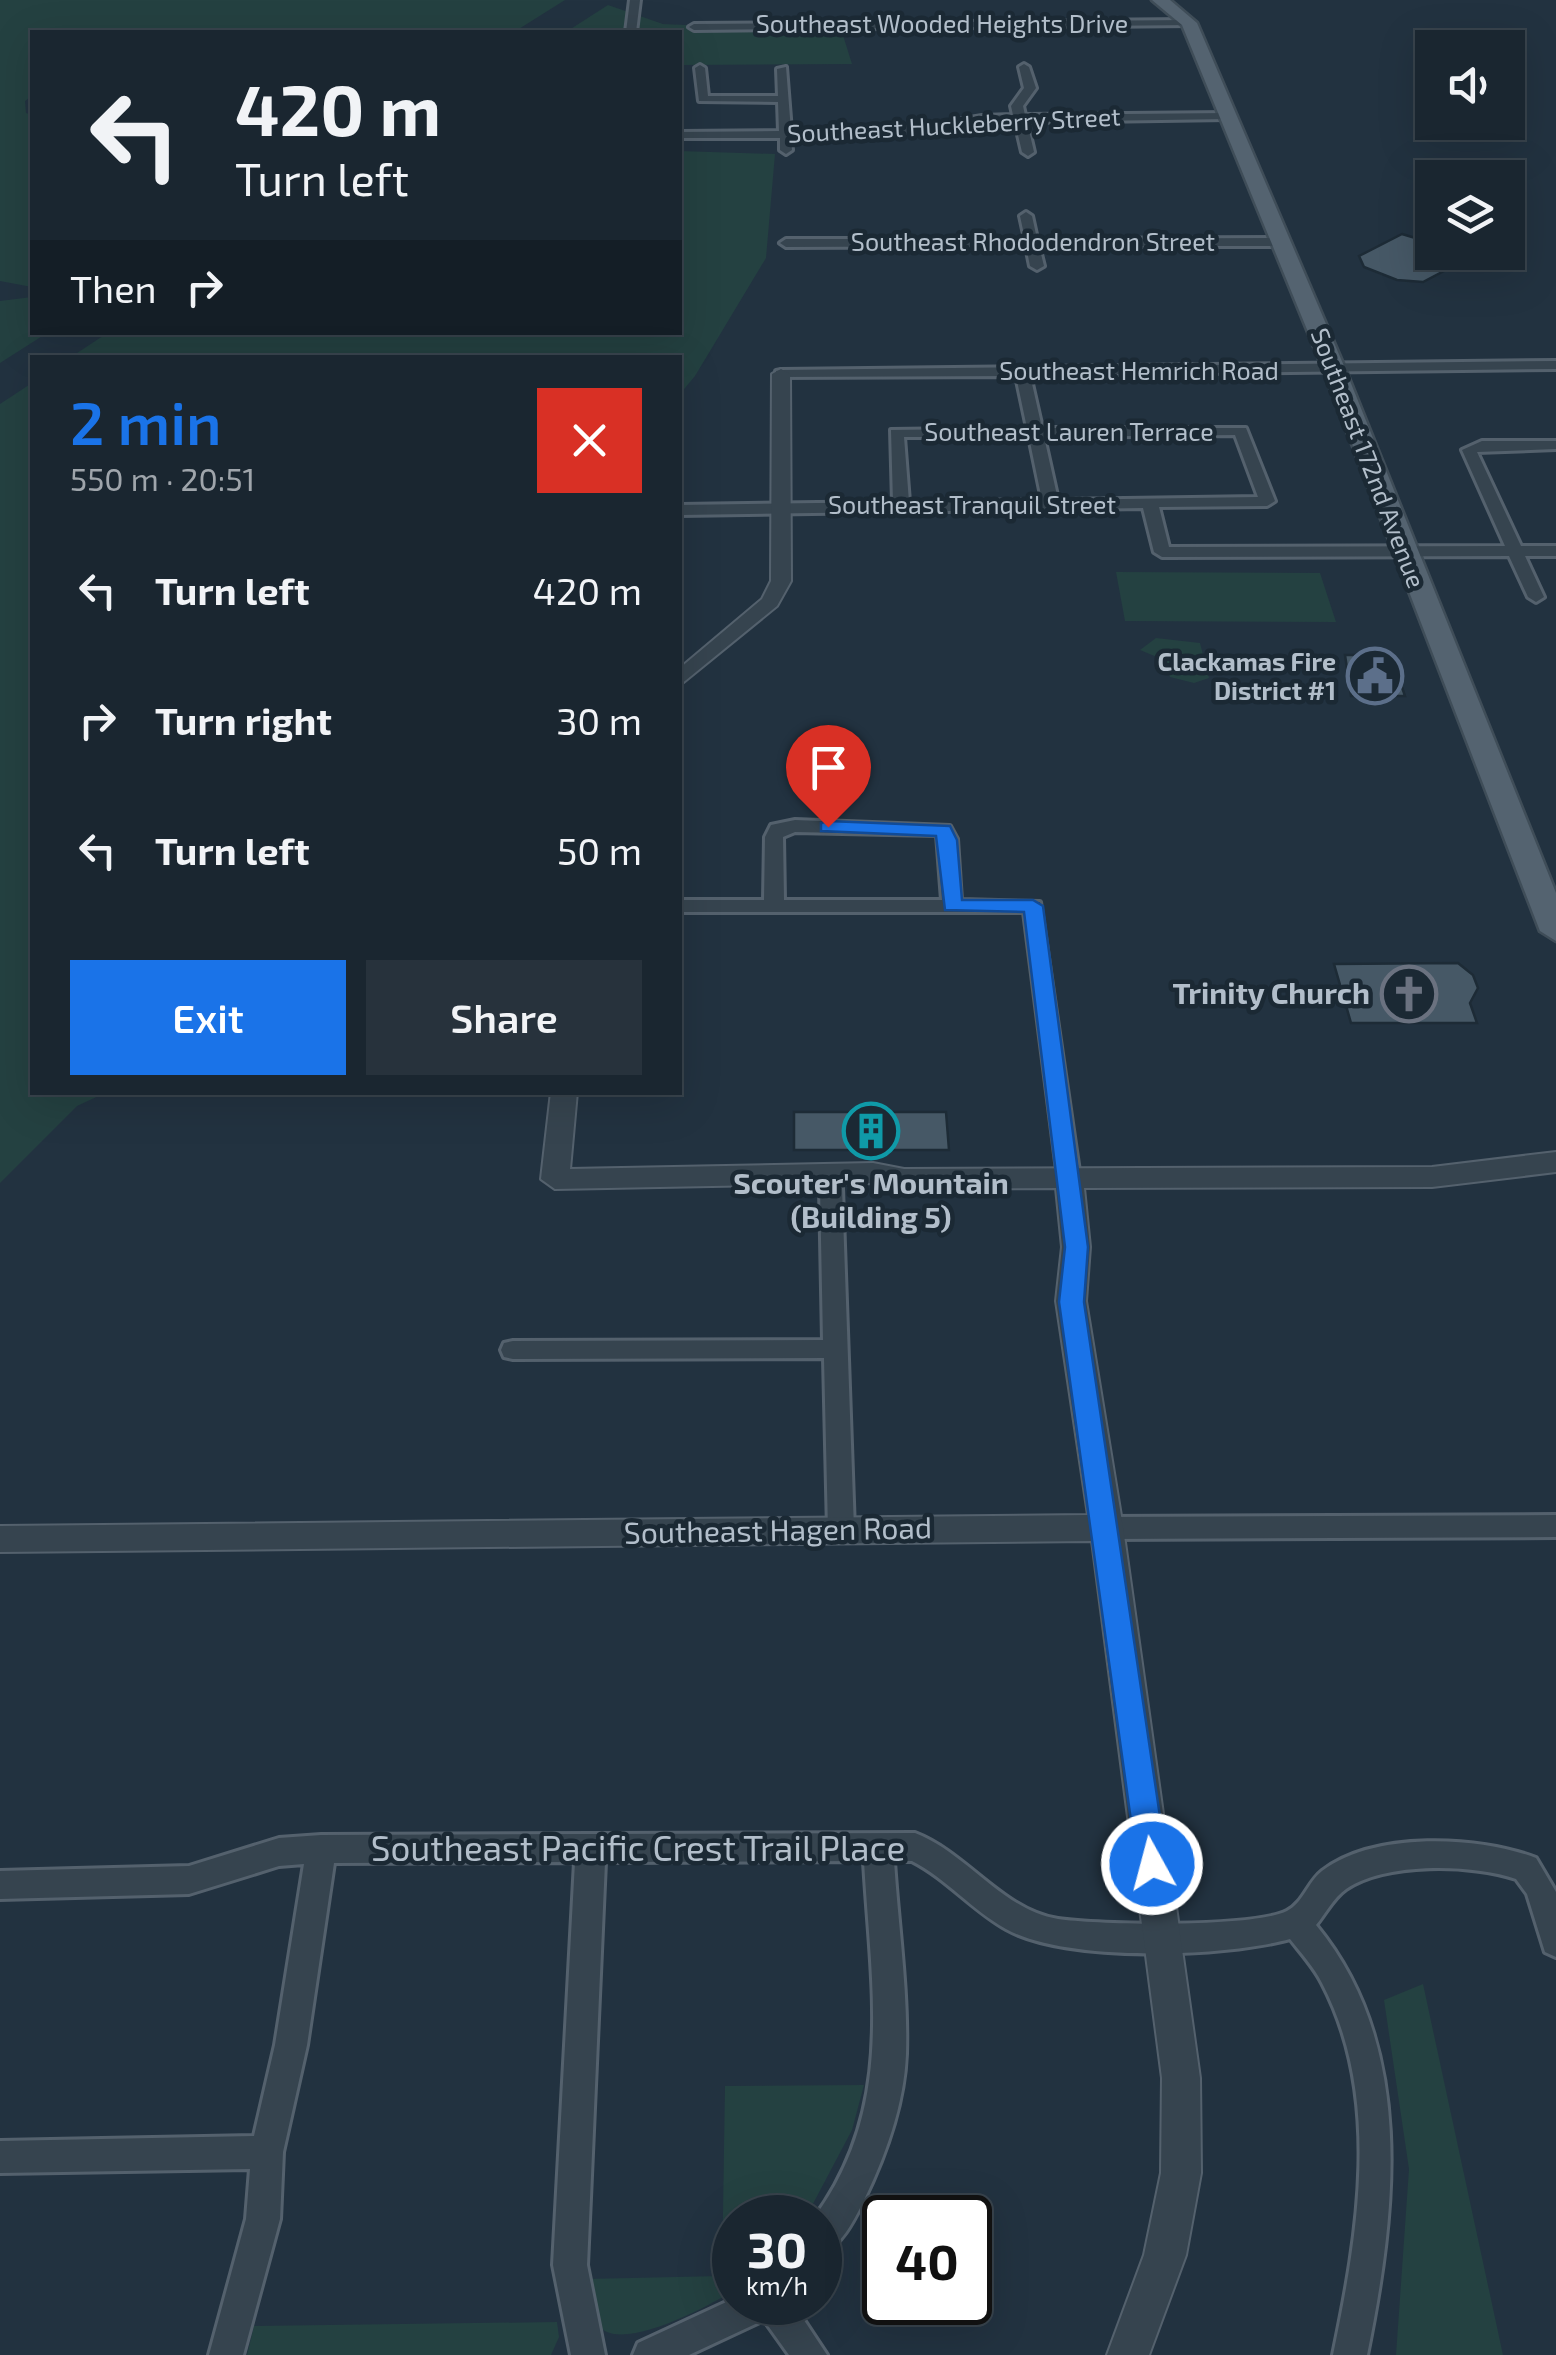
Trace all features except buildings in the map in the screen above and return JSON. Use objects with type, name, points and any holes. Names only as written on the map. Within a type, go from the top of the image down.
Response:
[{"type":"main road","name":"Southeast 172nd Avenue","points":[[1160,0],[1189,23],[1334,366],[1403,552],[1556,930]]},
{"type":"street","points":[[631,30],[636,0]]},
{"type":"street","name":"Southeast Wooded Heights Drive","points":[[694,27],[1189,23]]},
{"type":"street","points":[[1024,67],[1030,88],[1017,104],[1028,152]]},
{"type":"street","points":[[700,68],[703,99],[783,99]]},
{"type":"street","points":[[782,69],[786,150]]},
{"type":"street","name":"Southeast Huckleberry Street","points":[[682,135],[889,134],[965,120],[1228,116]]},
{"type":"street","points":[[1026,216],[1037,266]]},
{"type":"street","name":"Southeast Rhododendron Street","points":[[786,244],[1281,242]]},
{"type":"street","name":"Southeast Hemrich Road","points":[[781,374],[1556,365]]},
{"type":"street","points":[[1022,372],[1050,504]]},
{"type":"street","points":[[682,677],[770,602],[778,590],[781,374]]},
{"type":"street","name":"Southeast Lauren Terrace","points":[[901,505],[896,433],[1242,431],[1265,504]]},
{"type":"street","points":[[1536,597],[1469,450],[1482,445],[1554,448]]},
{"type":"street","points":[[1150,504],[1162,552],[1556,551]]},
{"type":"street","name":"Southeast Tranquil Street","points":[[682,510],[1265,504]]},
{"type":"street","points":[[774,906],[774,837],[778,830],[943,830],[948,840],[952,906]]},
{"type":"street","points":[[682,906],[1033,906],[1076,1247],[1072,1302],[1181,2078],[1181,2172],[1165,2255],[1128,2355]]},
{"type":"street","points":[[564,1095],[555,1179],[711,1179],[738,1174],[853,1173],[904,1179],[1449,1176],[1556,1162]]},
{"type":"street","points":[[1449,1176],[1475,1183],[1556,1183]]},
{"type":"street","points":[[711,1179],[738,1189],[874,1187],[904,1179]]},
{"type":"street","points":[[831,1188],[841,1530]]},
{"type":"street","points":[[513,1350],[837,1350]]},
{"type":"street","name":"Southeast Hagen Road","points":[[0,1540],[1556,1526]]},
{"type":"street","points":[[588,2355],[570,2265],[591,1846]]},
{"type":"street","points":[[842,2206],[853,2190],[887,2087],[890,2054],[878,1847]]},
{"type":"street","name":"Southeast Pacific Crest Trail Place","points":[[0,1885],[190,1880],[279,1852],[321,1849],[915,1847],[946,1862],[994,1904],[1030,1928],[1090,1935],[1161,1935],[1260,1932],[1296,1924]]},
{"type":"street","points":[[226,2355],[263,2219],[267,2152],[291,2045],[321,1849]]},
{"type":"street","points":[[1350,2355],[1366,2286],[1376,2178],[1372,2095],[1355,2019],[1331,1968],[1296,1924],[1330,1882],[1372,1861],[1489,1859],[1526,1868],[1540,1888],[1556,1942]]},
{"type":"street","points":[[0,2157],[267,2152]]},
{"type":"street","points":[[650,2355],[717,2325]]},
{"type":"street","points":[[786,2325],[810,2355]]},
{"type":"green space","points":[[0,0],[565,0],[517,30],[30,30],[30,97],[25,101],[26,113],[30,114],[30,287],[0,281]]},
{"type":"green space","points":[[608,5],[663,24],[842,32],[852,64],[682,65],[682,30],[569,30]]},
{"type":"green space","points":[[682,151],[775,154],[766,258],[682,392],[682,355],[74,355],[104,335],[682,335]]},
{"type":"green space","points":[[30,297],[30,335],[44,335],[0,363],[0,301]]},
{"type":"green space","points":[[30,384],[30,1095],[101,1095],[77,1106],[0,1183],[0,404]]},
{"type":"green space","points":[[1116,572],[1320,573],[1336,622],[1125,621]]},
{"type":"green space","points":[[1156,638],[1200,643],[1209,678],[1194,683],[1170,677],[1164,660],[1140,650]]},
{"type":"green space","points":[[1423,1984],[1503,2355],[1396,2355],[1409,2169],[1384,2000]]},
{"type":"green space","points":[[864,2085],[852,2130],[818,2195],[723,2195],[725,2086]]},
{"type":"green space","points":[[712,2276],[712,2302],[644,2331],[609,2333],[598,2325],[585,2279]]},
{"type":"green space","points":[[557,2322],[559,2337],[551,2355],[247,2355],[254,2326]]},
{"type":"place","name":"Clackamas Fire District #1","points":[[1375,676]]},
{"type":"place","name":"Trinity Church","points":[[1409,994]]},
{"type":"place","name":"Scouter's Mountain (Building 5)","points":[[871,1131]]},
{"type":"route","points":[[828,827],[943,830],[948,840],[952,906],[1033,906],[1076,1247],[1072,1302],[1152,1864]]}]
